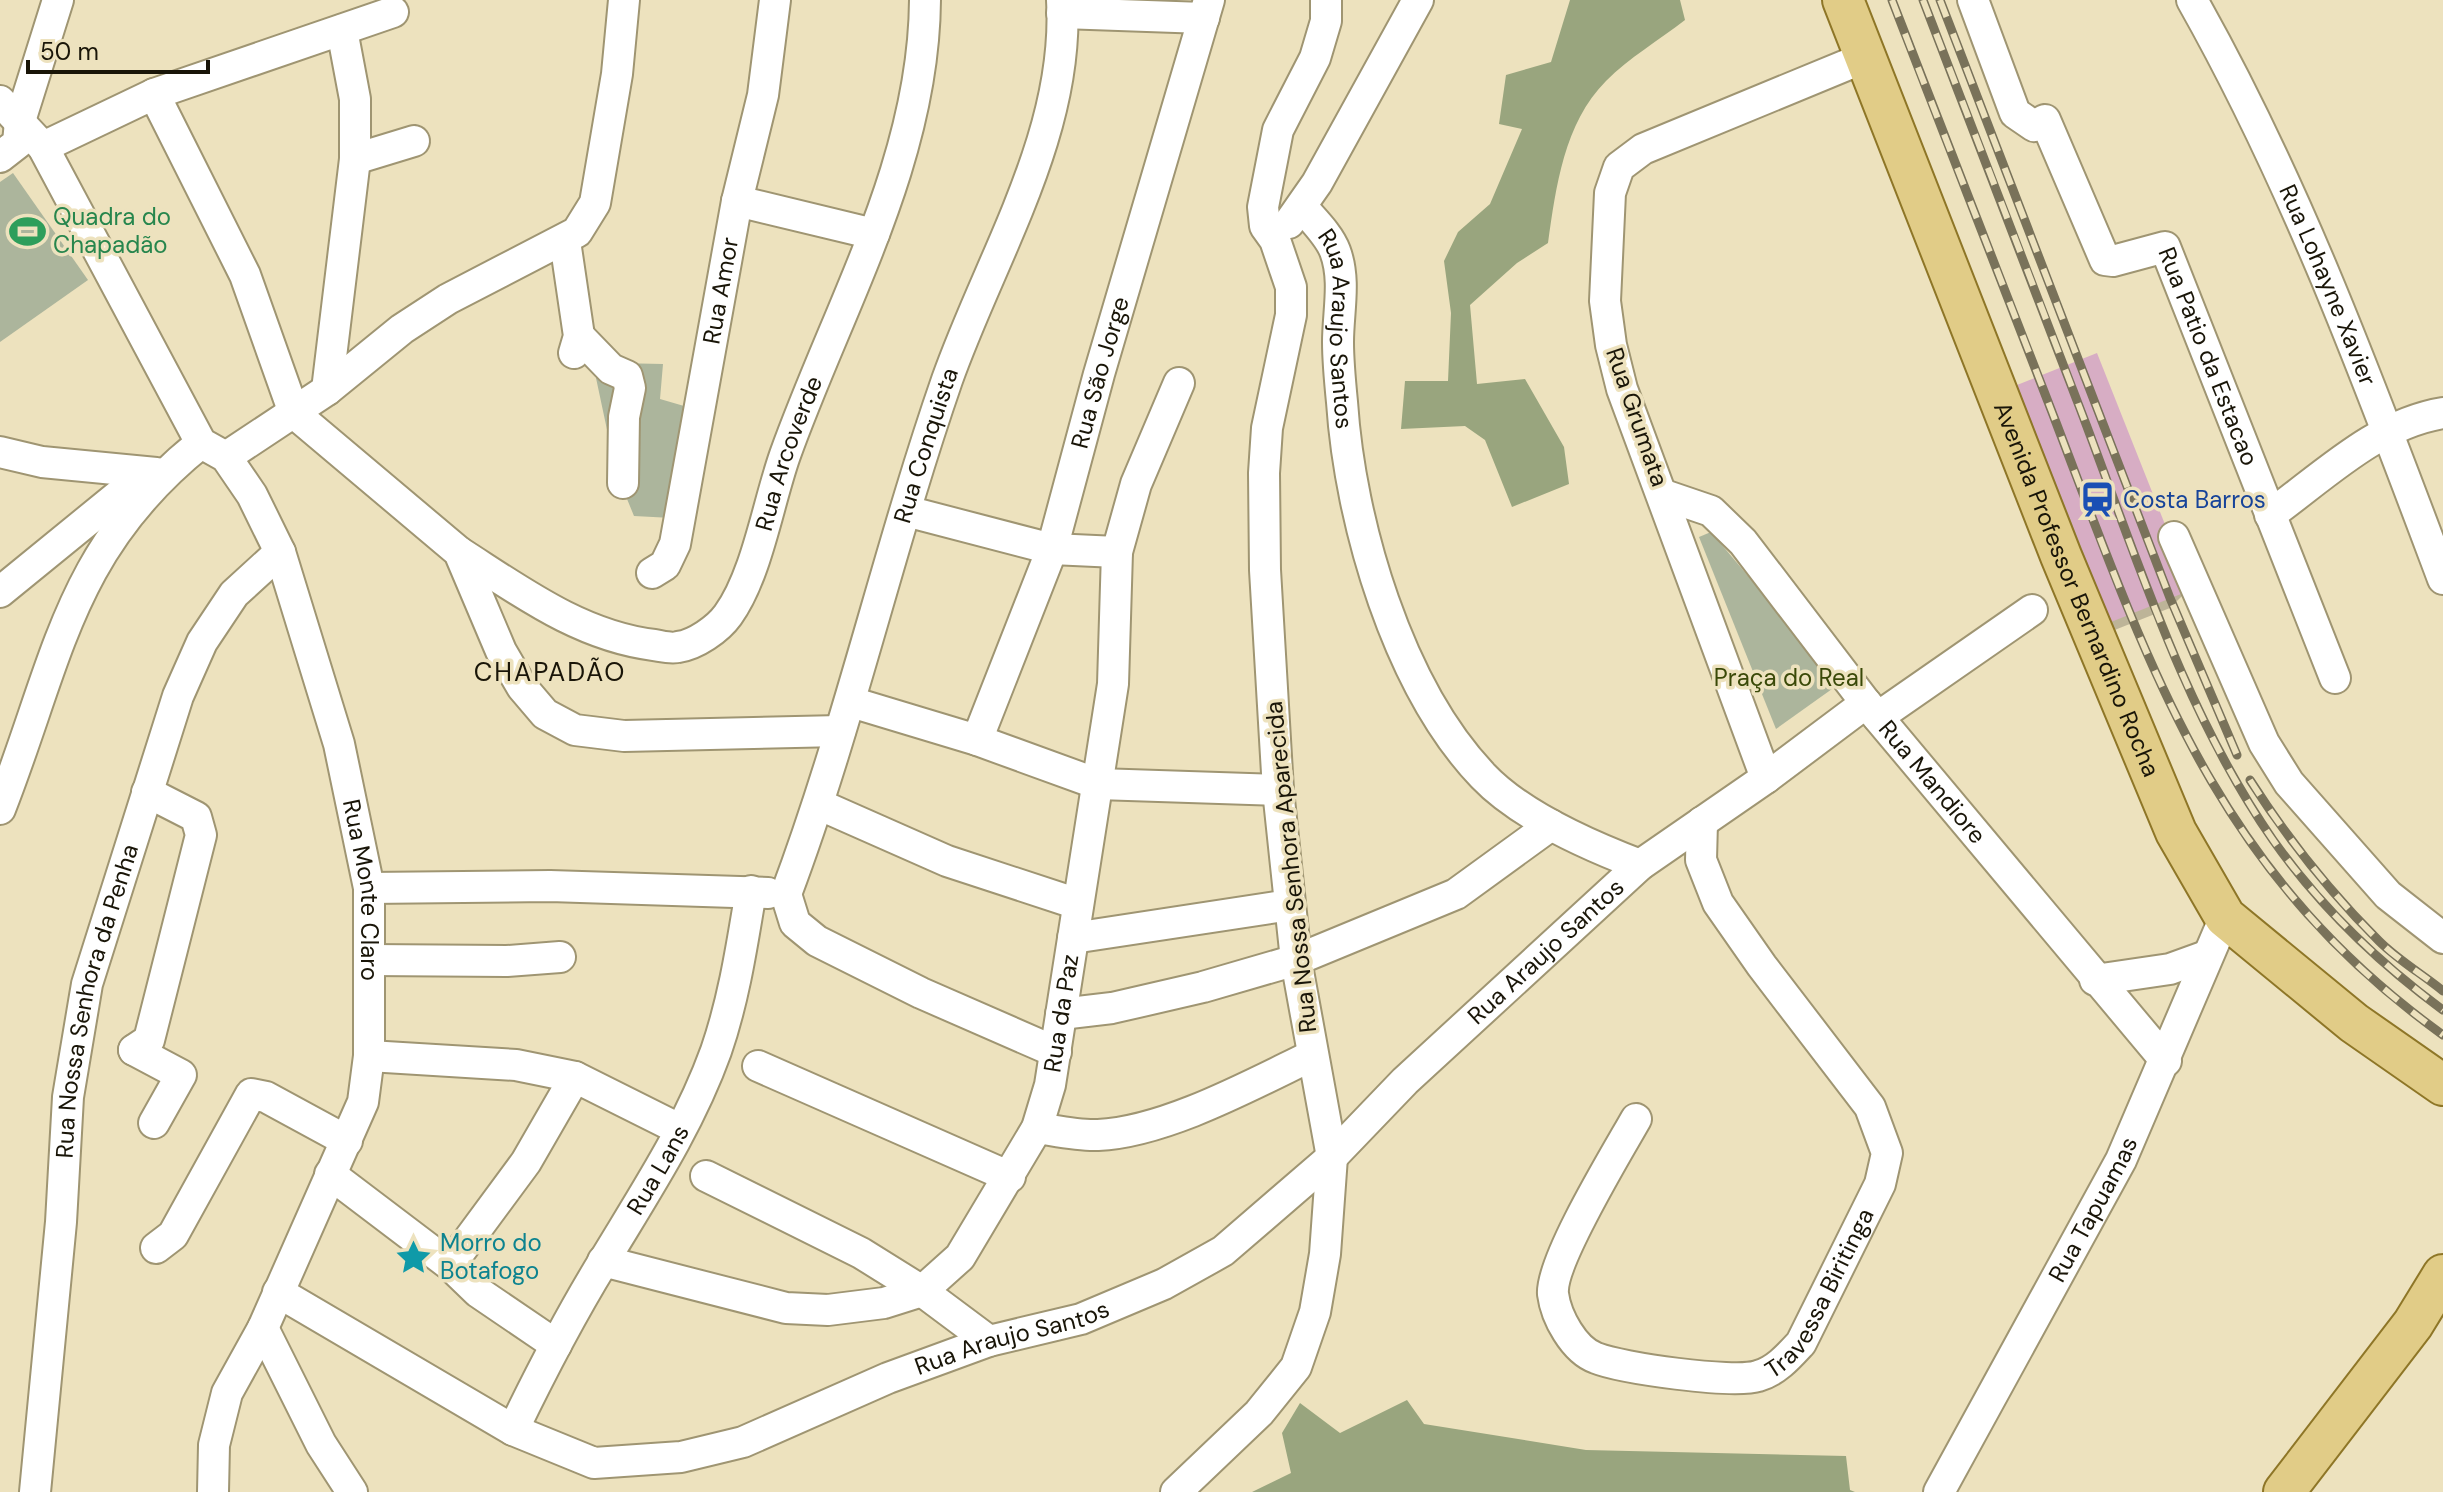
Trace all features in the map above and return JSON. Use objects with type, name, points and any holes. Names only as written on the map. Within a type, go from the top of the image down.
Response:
[{"type":"main road","name":"Avenida Professor Bernardino Rocha","points":[[1843,0],[2061,556],[2176,832],[2225,917],[2354,1023],[2443,1085]]},
{"type":"main road","points":[[2284,1492],[2413,1324],[2443,1275]]},
{"type":"street","points":[[0,157],[18,143],[10,111],[58,0]]},
{"type":"street","points":[[0,592],[155,473],[294,413],[402,329],[448,299],[565,241],[587,220],[595,203],[617,74],[624,0]]},
{"type":"street","name":"Rua Amor","points":[[652,573],[665,565],[675,544],[737,201],[763,95],[775,0]]},
{"type":"street","name":"Rua Arcoverde","points":[[294,413],[459,552],[557,614],[621,641],[677,648],[705,636],[728,615],[746,577],[786,455],[889,195],[911,112],[925,0]]},
{"type":"street","name":"Rua Nossa Senhora Aparecida","points":[[1176,1492],[1259,1413],[1296,1367],[1315,1312],[1323,1269],[1332,1157],[1311,1056],[1296,960],[1278,790],[1265,570],[1267,428],[1291,315],[1291,287],[1275,240],[1263,217],[1266,182],[1278,130],[1315,58],[1326,21],[1326,0]]},
{"type":"street","points":[[1275,240],[1303,208],[1418,0]]},
{"type":"street","name":"Rua Patio da Estacao","points":[[1973,0],[2015,113],[2034,126],[2045,120],[2105,260],[2113,261],[2165,247],[2335,678]]},
{"type":"street","name":"Rua Lohayne Xavier","points":[[2192,0],[2262,129],[2298,207],[2443,579]]},
{"type":"street","points":[[1062,6],[1207,9]]},
{"type":"street","name":"Rua Conquista","points":[[786,894],[851,702],[948,378],[1045,130],[1062,6]]},
{"type":"street","name":"Rua São Jorge","points":[[977,740],[1052,549],[1099,374],[1207,9]]},
{"type":"street","points":[[43,147],[154,94],[393,12]]},
{"type":"street","points":[[327,390],[355,159],[355,99],[342,30]]},
{"type":"street","name":"Rua Grumata","points":[[1766,778],[1664,495],[1622,389],[1611,345],[1605,301],[1610,193],[1619,167],[1643,149],[1866,57]]},
{"type":"street","points":[[154,94],[245,275],[294,413]]},
{"type":"street","name":"Rua Monte Claro","points":[[10,111],[43,147],[214,450],[252,495],[280,552],[339,744],[369,888],[369,1056],[363,1102],[263,1328],[227,1393],[214,1445],[213,1492]]},
{"type":"street","points":[[355,159],[414,141]]},
{"type":"street","points":[[737,201],[874,234]]},
{"type":"street","name":"Rua Araujo Santos","points":[[1303,208],[1326,234],[1340,267],[1338,340],[1352,478],[1368,550],[1406,658],[1452,739],[1484,778],[1551,825],[1588,845],[1640,865]]},
{"type":"street","points":[[565,241],[576,346],[627,376],[630,388],[624,417],[623,483]]},
{"type":"street","name":"Rua da Paz","points":[[603,1261],[786,1308],[828,1310],[884,1303],[922,1291],[960,1257],[1037,1128],[1056,1052],[1113,684],[1117,552],[1136,484],[1179,383]]},
{"type":"street","points":[[2270,515],[2387,429],[2416,417],[2443,413]]},
{"type":"street","points":[[0,452],[42,462],[155,473]]},
{"type":"street","points":[[0,809],[12,738],[100,552],[155,473]]},
{"type":"street","name":"Rua Mandiore","points":[[1664,495],[1693,502],[1728,526],[1872,710],[2095,980],[2166,1061]]},
{"type":"street","points":[[906,511],[1052,549],[1117,552]]},
{"type":"street","points":[[2174,537],[2264,743],[2289,783],[2388,895],[2443,938]]},
{"type":"street","name":"Rua Nossa Senhora da Penha","points":[[35,1492],[77,1026],[111,903],[178,696],[202,642],[234,594],[280,552]]},
{"type":"street","points":[[459,552],[476,599],[522,687],[545,714],[575,730],[624,736],[840,731]]},
{"type":"street","name":"Rua Araujo Santos","points":[[278,1292],[513,1430],[594,1463],[681,1457],[743,1442],[888,1378],[989,1341],[1081,1319],[1164,1284],[1223,1251],[1332,1157],[1405,1081],[1640,865],[1766,778],[2032,610]]},
{"type":"street","points":[[851,702],[977,740],[1098,784],[1278,790]]},
{"type":"street","points":[[147,792],[196,817],[201,835],[149,1040],[134,1050],[181,1075],[154,1123]]},
{"type":"street","points":[[818,804],[947,861],[1078,904]]},
{"type":"street","name":"Travessa Biritinga","points":[[1636,1119],[1573,1233],[1553,1292],[1562,1322],[1576,1343],[1594,1358],[1720,1380],[1759,1376],[1785,1360],[1801,1343],[1880,1184],[1887,1153],[1870,1107],[1718,903],[1701,860],[1702,822]]},
{"type":"street","points":[[1061,1014],[1143,1001],[1296,960],[1456,894],[1551,825]]},
{"type":"street","points":[[369,888],[550,886],[786,894],[795,923],[817,941],[921,993],[1056,1052]]},
{"type":"street","name":"Rua Lans","points":[[513,1430],[603,1261],[668,1157],[716,1050],[737,977],[751,891]]},
{"type":"street","points":[[1073,938],[1290,905]]},
{"type":"street","name":"Rua Tapuamas","points":[[1939,1492],[2121,1160],[2166,1061],[2206,956],[2225,917]]},
{"type":"street","points":[[2095,980],[2170,969],[2206,956]]},
{"type":"street","points":[[370,960],[507,961],[560,957]]},
{"type":"street","points":[[369,1056],[516,1065],[575,1077],[679,1129]]},
{"type":"street","points":[[1037,1128],[1098,1135],[1141,1127],[1212,1103],[1311,1056]]},
{"type":"street","points":[[758,1066],[1010,1177]]},
{"type":"street","points":[[450,1265],[526,1162],[575,1077]]},
{"type":"street","points":[[156,1248],[173,1235],[251,1094],[266,1097],[347,1141]]},
{"type":"street","points":[[330,1174],[450,1265],[478,1292],[556,1345]]},
{"type":"street","points":[[706,1176],[861,1253],[922,1291],[989,1341]]},
{"type":"street","points":[[263,1328],[321,1444],[352,1492]]},
{"type":"green space","points":[[1570,0],[1680,0],[1685,20],[1624,65],[1592,98],[1580,116],[1564,157],[1548,243],[1517,263],[1470,305],[1477,384],[1525,379],[1564,447],[1569,484],[1512,507],[1485,440],[1465,426],[1401,429],[1405,381],[1448,381],[1451,313],[1444,261],[1458,232],[1490,204],[1522,129],[1499,124],[1506,75],[1551,62]]},
{"type":"green space","name":"Quadra do Chapadão","points":[[13,173],[88,280],[0,342],[0,182]]},
{"type":"green space","points":[[616,363],[663,364],[660,399],[684,406],[672,518],[634,516],[616,472],[596,378],[598,367]]},
{"type":"green space","name":"Praça do Real","points":[[1711,532],[1839,684],[1776,729],[1699,537]]},
{"type":"green space","points":[[1407,1400],[1424,1424],[1586,1450],[1846,1456],[1850,1490],[1855,1492],[1252,1492],[1291,1473],[1282,1433],[1300,1403],[1340,1433]]},
{"type":"building","points":[[2097,353],[2191,590],[2111,622],[2017,385]]},
{"type":"railway","points":[[1892,0],[2122,593],[2157,677],[2197,756],[2243,832],[2298,903],[2364,971],[2443,1035]]},
{"type":"railway","points":[[1923,0],[2142,576],[2213,739],[2241,791],[2273,840],[2310,887],[2373,953],[2443,1010]]},
{"type":"railway","points":[[1940,0],[2170,598],[2237,755]]},
{"type":"railway","points":[[2250,780],[2294,844],[2361,923],[2386,948],[2443,991]]},
{"type":"place","name":"Quadra do Chapadão","points":[[27,231]]},
{"type":"place","name":"Costa Barros","points":[[2097,500]]},
{"type":"place","name":"Morro do Botafogo","points":[[414,1257]]},
{"type":"district","name":"CHAPADÃO","points":[[550,672]]}]
